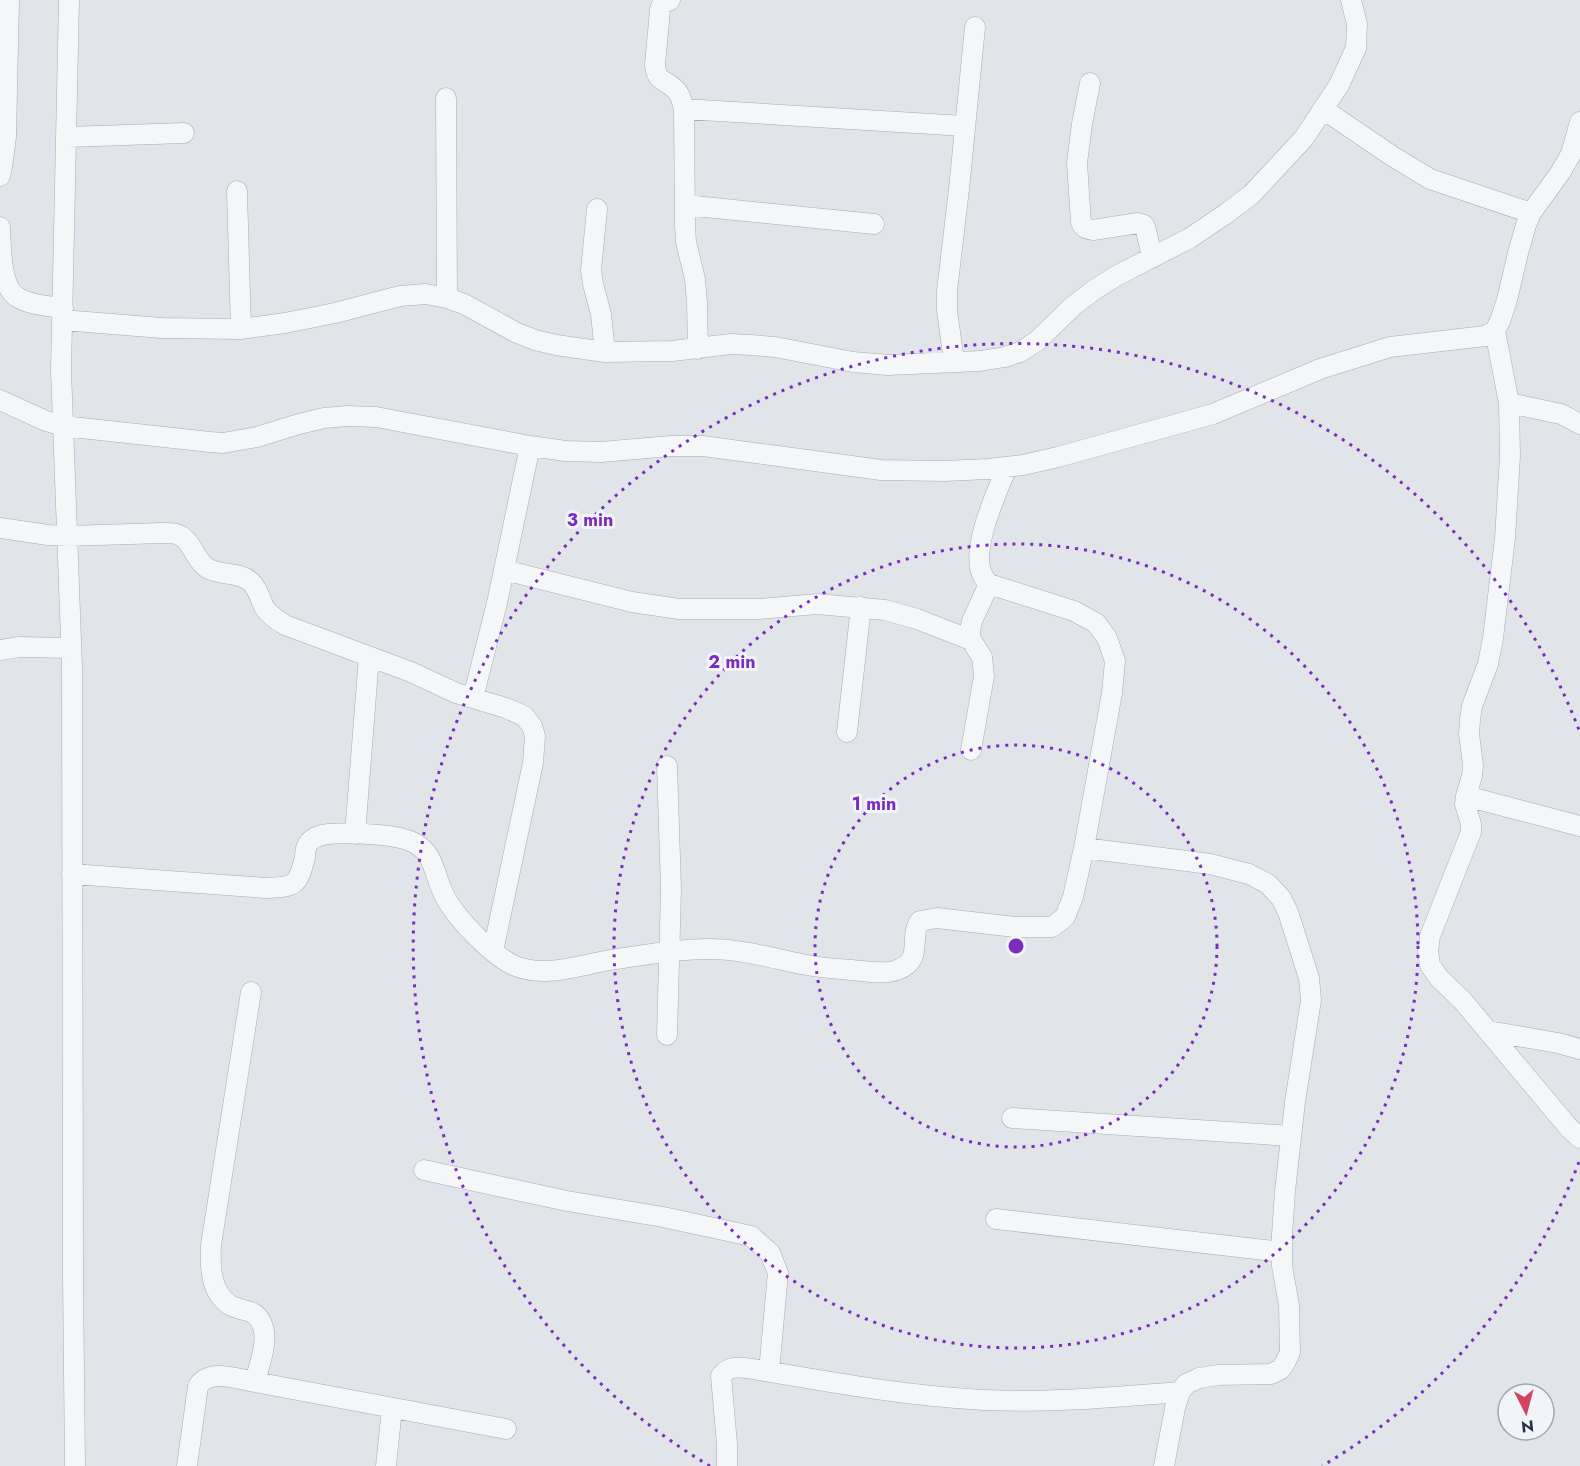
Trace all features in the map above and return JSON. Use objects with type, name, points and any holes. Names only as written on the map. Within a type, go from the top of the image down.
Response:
[{"type":"street","points":[[0,177],[6,137],[9,0]]},
{"type":"street","points":[[69,0],[61,369],[71,648],[75,1466]]},
{"type":"street","points":[[670,0],[662,4],[660,10],[655,51],[656,72],[659,79],[678,92],[684,109],[686,242],[697,292],[698,349]]},
{"type":"street","points":[[0,227],[5,280],[9,290],[16,297],[62,314],[162,328],[241,328],[285,323],[400,296],[426,294],[464,304],[517,333],[535,340],[605,352],[698,349],[731,344],[775,347],[853,362],[888,365],[980,361],[1005,357],[1020,352],[1037,340],[1066,312],[1094,290],[1190,238],[1252,194],[1304,138],[1339,85],[1356,48],[1357,24],[1351,0]]},
{"type":"street","points":[[954,362],[946,310],[947,291],[975,27]]},
{"type":"street","points":[[1090,83],[1078,156],[1081,222],[1088,230],[1138,223],[1144,225],[1152,258]]},
{"type":"street","points":[[446,98],[447,298]]},
{"type":"street","points":[[684,109],[965,126]]},
{"type":"street","points":[[1323,109],[1430,179],[1531,213]]},
{"type":"street","points":[[0,400],[46,421],[63,426],[223,442],[257,437],[324,418],[348,416],[376,417],[566,451],[601,452],[671,446],[703,446],[881,470],[944,471],[1007,467],[1058,457],[1213,414],[1320,369],[1390,347],[1485,336],[1495,331],[1508,300],[1526,225],[1531,213],[1560,173],[1570,153],[1580,122]]},
{"type":"street","points":[[67,137],[184,133]]},
{"type":"street","points":[[237,191],[241,328]]},
{"type":"street","points":[[685,205],[874,224]]},
{"type":"street","points":[[597,209],[591,270],[601,314],[605,352]]},
{"type":"street","points":[[1495,331],[1509,403],[1510,456],[1505,538],[1488,664],[1472,706],[1470,720],[1469,734],[1473,765],[1465,804],[1471,832],[1430,936],[1428,951],[1430,965],[1439,978],[1462,1000],[1569,1128],[1580,1138]]},
{"type":"street","points":[[1509,403],[1561,414],[1580,423]]},
{"type":"street","points":[[474,698],[530,446]]},
{"type":"street","points":[[72,874],[285,888],[296,883],[300,876],[308,843],[316,836],[355,834],[400,838],[422,848],[431,859],[448,903],[464,924],[493,951],[512,964],[525,969],[545,971],[669,952],[709,949],[746,952],[810,966],[886,972],[898,970],[909,963],[914,955],[916,930],[920,921],[937,918],[1015,927],[1052,927],[1065,917],[1073,897],[1112,693],[1115,661],[1107,638],[1096,623],[1074,611],[989,584],[983,576],[979,565],[979,551],[989,513],[1007,467]]},
{"type":"street","points":[[0,528],[68,536],[178,534],[185,539],[204,567],[214,572],[248,579],[256,587],[265,609],[285,625],[411,672],[456,693],[506,708],[524,716],[532,726],[535,736],[533,763],[493,951]]},
{"type":"street","points":[[504,570],[632,602],[679,609],[759,609],[817,604],[885,610],[917,619],[971,640],[982,657],[984,676],[971,750]]},
{"type":"street","points":[[971,640],[972,621],[989,584]]},
{"type":"street","points":[[847,732],[861,607]]},
{"type":"street","points":[[0,650],[19,647],[71,648]]},
{"type":"street","points":[[355,834],[369,657]]},
{"type":"street","points":[[667,766],[671,889],[667,1035]]},
{"type":"street","points":[[1466,796],[1580,826]]},
{"type":"street","points":[[1084,848],[1210,864],[1249,874],[1268,884],[1281,898],[1288,912],[1309,978],[1311,1000],[1285,1191],[1282,1266],[1289,1305],[1290,1352],[1281,1369],[1271,1374],[1218,1375],[1198,1378],[1186,1384],[1180,1392],[1175,1408],[1164,1466]]},
{"type":"street","points":[[251,992],[210,1262],[212,1277],[218,1292],[230,1305],[253,1312],[263,1326],[264,1346],[255,1382]]},
{"type":"street","points":[[1488,1031],[1580,1049]]},
{"type":"street","points":[[1012,1118],[1291,1136]]},
{"type":"street","points":[[424,1170],[567,1201],[663,1217],[751,1236],[770,1253],[777,1273],[769,1371]]},
{"type":"street","points":[[996,1219],[1282,1252]]},
{"type":"street","points":[[727,1466],[721,1376],[735,1367],[909,1394],[983,1400],[1034,1401],[1180,1392]]},
{"type":"street","points":[[187,1466],[198,1386],[203,1379],[211,1376],[255,1382],[506,1429]]},
{"type":"street","points":[[386,1466],[392,1408]]}]
